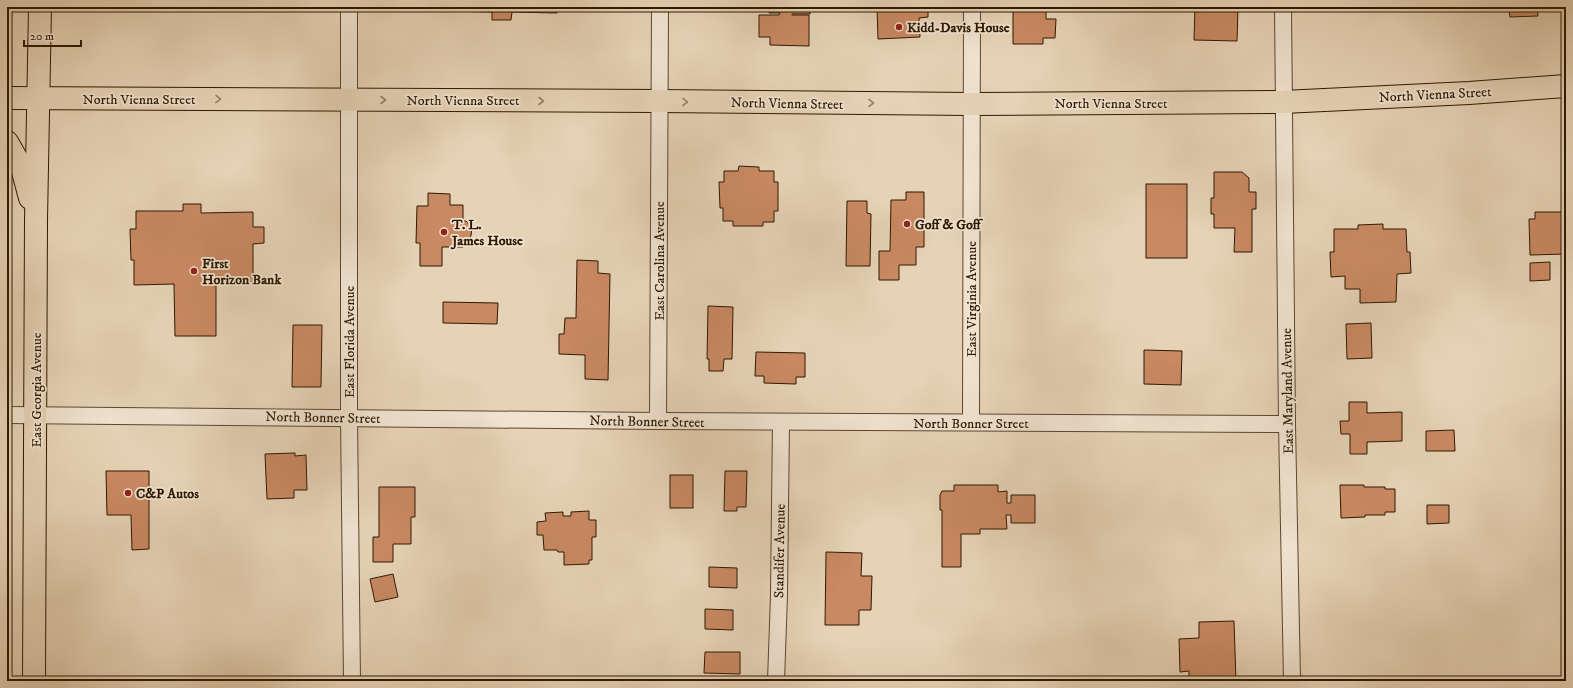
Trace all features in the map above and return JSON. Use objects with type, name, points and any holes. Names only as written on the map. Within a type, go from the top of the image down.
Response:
[{"type":"main road","name":"East Georgia Avenue","points":[[34,681],[36,220],[40,7]]},
{"type":"main road","name":"North Vienna Street","points":[[7,98],[971,104],[1283,102],[1469,93],[1566,86]]},
{"type":"main road","points":[[7,142],[22,168],[36,220]]},
{"type":"street","name":"East Florida Avenue","points":[[349,7],[349,418],[352,681]]},
{"type":"street","name":"East Carolina Avenue","points":[[658,421],[660,7]]},
{"type":"street","name":"East Virginia Avenue","points":[[971,422],[972,7]]},
{"type":"street","name":"East Maryland Avenue","points":[[1283,7],[1287,424],[1292,681]]},
{"type":"street","name":"North Bonner Street","points":[[7,415],[781,422],[1287,424]]},
{"type":"street","name":"Standifer Avenue","points":[[776,681],[779,595],[781,422]]},
{"type":"building","points":[[448,7],[557,7],[557,13],[512,12],[511,20],[492,20],[492,12],[448,11]]},
{"type":"building","points":[[769,7],[810,7],[810,14],[792,14],[809,15],[809,46],[770,45],[770,37],[759,37],[759,15],[779,15],[780,13],[769,13]]},
{"type":"building","name":"Kidd-Davis House","points":[[877,7],[928,7],[928,17],[919,18],[920,37],[878,39]]},
{"type":"building","points":[[1013,7],[1046,7],[1046,19],[1056,19],[1055,38],[1043,38],[1043,44],[1013,44]]},
{"type":"building","points":[[1195,7],[1238,7],[1237,41],[1194,40]]},
{"type":"building","points":[[1505,7],[1537,7],[1538,16],[1510,17],[1509,10],[1506,10]]},
{"type":"building","points":[[739,166],[759,167],[759,171],[774,171],[774,182],[778,182],[778,211],[774,211],[774,222],[763,222],[763,226],[733,226],[733,221],[723,221],[723,208],[720,208],[719,182],[724,182],[724,171],[738,171]]},
{"type":"building","points":[[1214,172],[1242,172],[1249,178],[1249,192],[1256,192],[1256,209],[1252,209],[1252,252],[1234,252],[1235,228],[1214,228],[1214,214],[1211,214],[1211,198],[1214,198]]},
{"type":"building","points":[[1146,184],[1187,184],[1187,258],[1146,258]]},
{"type":"building","name":"Goff & Goff","points":[[906,192],[924,192],[924,247],[916,247],[916,265],[899,265],[899,280],[879,280],[879,251],[890,251],[891,200],[906,200]]},
{"type":"building","name":"T. L. James House","points":[[428,193],[450,194],[450,205],[463,205],[463,221],[466,221],[472,227],[471,236],[463,242],[463,247],[442,247],[442,266],[420,266],[420,243],[416,243],[417,206],[428,206]]},
{"type":"building","points":[[847,201],[867,201],[867,213],[871,214],[870,266],[846,266]]},
{"type":"building","name":"First Horizon Bank","points":[[183,204],[201,204],[201,213],[253,212],[253,227],[264,227],[264,243],[253,244],[253,283],[216,283],[216,336],[175,336],[174,284],[134,285],[134,260],[131,260],[130,229],[136,229],[136,211],[183,211]]},
{"type":"building","points":[[1535,212],[1563,212],[1563,219],[1566,219],[1566,254],[1530,255],[1529,219],[1535,219]]},
{"type":"building","points":[[1383,224],[1383,229],[1406,229],[1407,252],[1410,252],[1411,273],[1397,274],[1396,302],[1360,303],[1360,289],[1345,289],[1345,276],[1331,277],[1330,252],[1334,252],[1334,229],[1358,229],[1358,225]]},
{"type":"building","points":[[577,260],[598,261],[598,273],[610,274],[608,380],[585,379],[585,355],[559,354],[559,334],[564,334],[565,318],[576,318]]},
{"type":"building","points":[[1550,262],[1550,280],[1530,281],[1530,263]]},
{"type":"building","points":[[443,302],[498,303],[497,324],[443,323]]},
{"type":"building","points":[[708,306],[733,307],[732,359],[724,359],[723,371],[709,371],[709,359],[707,359]]},
{"type":"building","points":[[1371,323],[1372,358],[1347,359],[1346,324]]},
{"type":"building","points":[[293,325],[322,325],[321,387],[292,387]]},
{"type":"building","points":[[1144,350],[1182,351],[1181,385],[1144,384]]},
{"type":"building","points":[[756,352],[805,353],[805,377],[796,377],[796,384],[764,383],[764,376],[755,376]]},
{"type":"building","points":[[1349,402],[1367,402],[1367,413],[1402,412],[1402,441],[1367,442],[1367,454],[1350,454],[1350,434],[1341,434],[1340,421],[1349,421]]},
{"type":"building","points":[[1454,430],[1455,451],[1426,451],[1426,431]]},
{"type":"building","points":[[295,453],[295,456],[306,455],[307,490],[294,490],[294,498],[267,499],[265,454]]},
{"type":"building","name":"C&P Autos","points":[[106,471],[149,471],[149,549],[132,550],[131,515],[107,515]]},
{"type":"building","points":[[725,471],[747,471],[746,507],[737,507],[737,511],[724,511]]},
{"type":"building","points":[[670,475],[693,475],[693,508],[670,508]]},
{"type":"building","points":[[954,485],[998,485],[998,492],[1007,491],[1007,503],[1011,503],[1011,495],[1035,495],[1035,523],[1011,523],[1011,515],[1006,515],[1007,529],[980,529],[980,534],[961,534],[961,567],[942,567],[942,510],[940,510],[940,495],[942,491],[954,491]]},
{"type":"building","points":[[1340,485],[1364,485],[1364,487],[1385,487],[1385,489],[1395,489],[1395,512],[1385,512],[1385,515],[1365,515],[1365,517],[1341,518]]},
{"type":"building","points":[[379,487],[415,487],[415,517],[411,517],[411,544],[393,544],[393,562],[373,562],[373,537],[379,537]]},
{"type":"building","points":[[1427,505],[1449,505],[1449,523],[1427,524]]},
{"type":"building","points":[[589,511],[589,520],[596,520],[596,537],[592,537],[592,560],[589,560],[589,564],[564,565],[564,552],[558,552],[557,550],[544,550],[543,535],[537,535],[537,522],[546,521],[545,513],[563,512],[563,516],[571,516],[571,512]]},
{"type":"building","points":[[826,552],[862,553],[861,576],[872,576],[871,610],[859,610],[859,625],[825,625]]},
{"type":"building","points":[[709,567],[737,568],[737,588],[709,587]]},
{"type":"building","points":[[393,574],[398,597],[375,602],[370,579]]},
{"type":"building","points":[[705,609],[733,610],[733,630],[705,629]]},
{"type":"building","points":[[1234,621],[1236,681],[1189,681],[1189,671],[1180,672],[1179,639],[1199,638],[1199,622]]},
{"type":"building","points":[[705,652],[740,652],[740,674],[704,673]]},
{"type":"place","name":"Kidd-Davis House","points":[[899,27]]},
{"type":"place","name":"Goff & Goff","points":[[907,224]]},
{"type":"place","name":"T. L. James House","points":[[444,232]]},
{"type":"place","name":"First Horizon Bank","points":[[194,271]]},
{"type":"place","name":"C&P Autos","points":[[128,493]]}]
